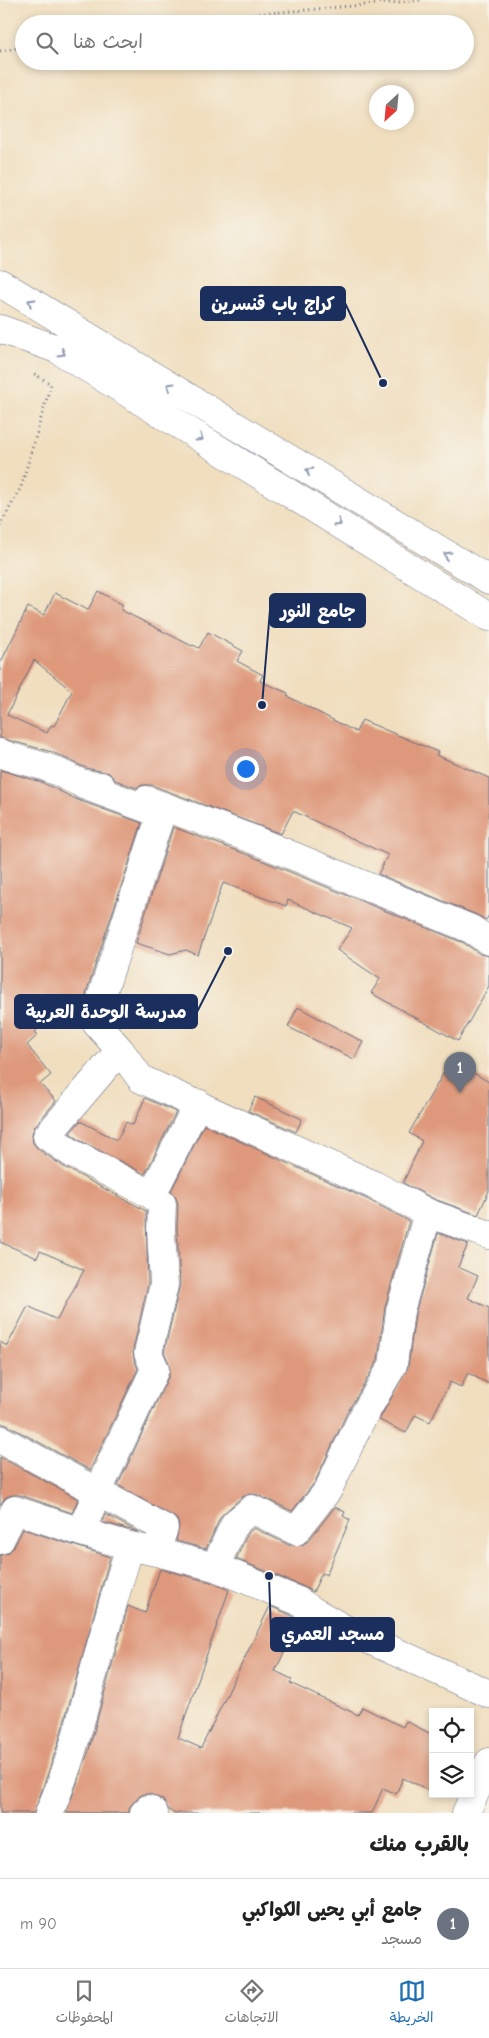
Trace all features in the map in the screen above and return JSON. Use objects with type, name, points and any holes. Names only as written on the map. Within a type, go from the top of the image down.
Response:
[{"type":"street","points":[[0,283],[489,580]]},
{"type":"street","points":[[0,329],[57,349],[489,617]]},
{"type":"street","points":[[0,752],[13,759],[52,769],[83,786],[161,814],[102,995],[96,1023],[120,1050],[141,1079],[198,1103],[374,1185],[428,1213],[489,1235]]},
{"type":"street","points":[[83,786],[112,787],[252,838],[471,929],[489,941]]},
{"type":"street","points":[[81,1532],[97,1493],[155,1369],[148,1353],[164,1285],[161,1229],[162,1204],[152,1195],[73,1154],[47,1136],[120,1050]]},
{"type":"street","points":[[152,1195],[198,1103]]},
{"type":"street","points":[[214,1567],[235,1523],[252,1508],[296,1531],[328,1490],[361,1420],[393,1365],[400,1311],[428,1213]]},
{"type":"street","points":[[0,1439],[164,1528],[156,1552]]},
{"type":"street","points":[[0,1540],[15,1510],[81,1532],[214,1567],[298,1601],[345,1629],[489,1694]]},
{"type":"street","points":[[49,1813],[75,1742],[114,1594],[130,1546]]},
{"type":"street","points":[[466,1813],[489,1762]]},
{"type":"street","points":[[144,1813],[148,1809],[154,1813]]},
{"type":"path","points":[[246,15],[423,0]]},
{"type":"path","points":[[0,51],[15,48]]},
{"type":"path","points":[[0,526],[21,487],[51,384],[25,369]]},
{"type":"building","points":[[98,591],[123,605],[121,610],[192,646],[199,648],[208,632],[243,651],[237,661],[263,675],[260,681],[288,693],[287,696],[356,732],[362,720],[438,752],[436,755],[489,778],[489,915],[486,920],[378,874],[388,855],[293,811],[281,834],[151,785],[143,785],[136,788],[115,780],[109,773],[86,768],[52,752],[0,738],[0,664],[28,607],[44,615],[55,593],[88,610]],"holes":[[[34,660],[72,691],[54,726],[51,725],[47,733],[7,715]]]},
{"type":"building","points":[[0,770],[41,782],[78,800],[142,823],[87,990],[82,1012],[64,1005],[35,1032],[38,1035],[27,1045],[51,1075],[40,1084],[56,1101],[35,1126],[32,1134],[33,1143],[38,1149],[64,1167],[146,1211],[148,1284],[133,1350],[138,1369],[90,1470],[0,1423],[0,1342],[7,1346],[28,1306],[57,1320],[84,1270],[40,1251],[37,1258],[0,1242]]},
{"type":"building","points":[[173,827],[246,854],[464,943],[480,954],[489,956],[489,986],[458,1041],[371,993],[380,979],[337,950],[352,928],[288,900],[286,906],[223,883],[198,955],[186,950],[170,954],[136,943]]},
{"type":"building","points":[[298,1007],[363,1042],[354,1059],[288,1027]]},
{"type":"building","points":[[451,1060],[489,1082],[489,1191],[478,1215],[434,1199],[403,1183],[422,1141],[409,1133]]},
{"type":"building","points":[[255,1097],[302,1119],[296,1132],[248,1111]]},
{"type":"building","points":[[145,1098],[176,1112],[145,1174],[81,1141],[70,1133],[80,1121],[117,1140],[126,1122],[133,1125]]},
{"type":"building","points":[[204,1125],[367,1199],[409,1221],[385,1307],[378,1360],[347,1413],[315,1482],[292,1511],[258,1495],[250,1494],[242,1497],[221,1516],[206,1549],[176,1541],[179,1526],[177,1519],[118,1485],[169,1375],[169,1363],[164,1352],[180,1284],[177,1229],[178,1204],[171,1191]]},
{"type":"building","points":[[438,1233],[468,1244],[458,1267],[478,1276],[468,1298],[489,1308],[489,1384],[468,1373],[461,1387],[450,1382],[430,1422],[415,1415],[406,1433],[379,1420],[408,1367],[415,1314]]},
{"type":"building","points":[[0,1457],[78,1499],[72,1513],[20,1495],[6,1497],[0,1505]]},
{"type":"building","points":[[335,1507],[345,1512],[343,1516],[350,1520],[326,1575],[322,1573],[313,1592],[236,1559],[248,1533],[254,1528],[289,1545],[302,1545],[308,1541]]},
{"type":"building","points":[[105,1514],[138,1532],[102,1522]]},
{"type":"building","points":[[23,1529],[110,1557],[58,1744],[34,1813],[0,1813],[0,1555],[8,1553],[14,1547]]},
{"type":"building","points":[[160,1569],[210,1582],[229,1590],[178,1738],[201,1748],[270,1606],[300,1621],[275,1671],[292,1679],[290,1683],[358,1715],[362,1707],[403,1727],[406,1721],[429,1733],[429,1790],[403,1778],[396,1794],[383,1788],[372,1813],[173,1813],[163,1800],[150,1794],[143,1794],[129,1808],[129,1813],[66,1813],[88,1753],[128,1606],[145,1613]]},
{"type":"place","name":"كراج باب قنسرين","points":[[383,383]]},
{"type":"place","name":"جامع النور","points":[[262,705]]},
{"type":"place","name":"مدرسة الوحدة العربية","points":[[228,951]]},
{"type":"place","name":"جامع أبي يحيى الكواكبي","points":[[460,1093]]},
{"type":"place","name":"مسجد العمري","points":[[269,1576]]}]
